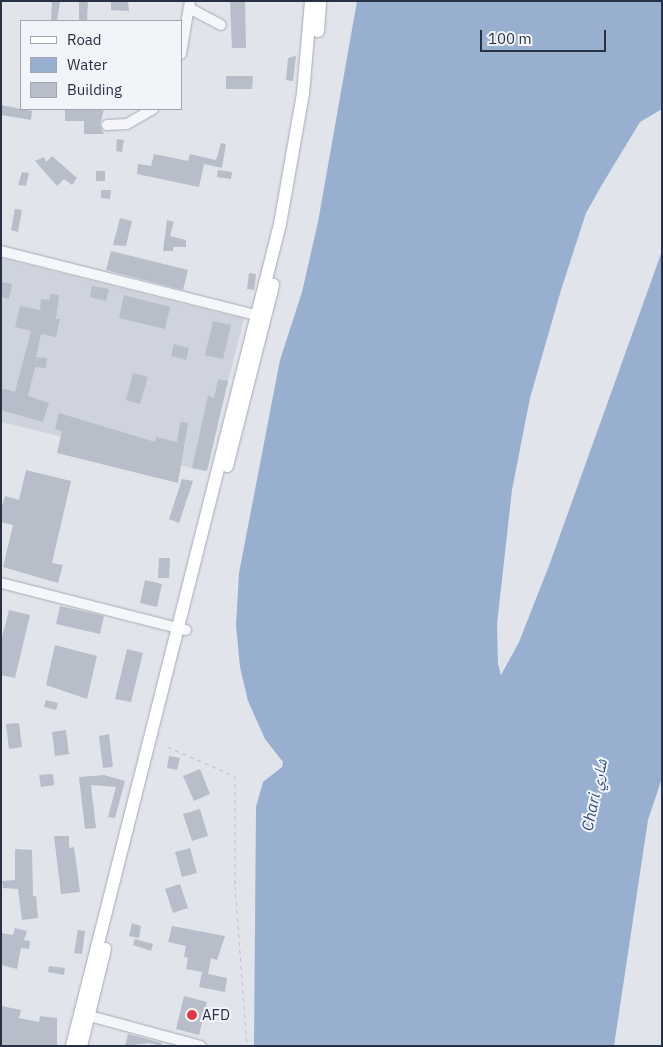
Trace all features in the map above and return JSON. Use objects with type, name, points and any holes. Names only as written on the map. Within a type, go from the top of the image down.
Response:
[{"type":"main road","points":[[261,316],[294,158],[303,93],[311,1]]},
{"type":"main road","points":[[81,1046],[85,1015],[110,908],[305,138],[320,1]]},
{"type":"main road","points":[[72,1046],[85,1015]]},
{"type":"street","points":[[182,48],[189,4],[221,25]]},
{"type":"street","points":[[108,125],[127,124],[151,110]]},
{"type":"street","points":[[1,251],[261,316]]},
{"type":"street","points":[[1,583],[182,629]]},
{"type":"street","points":[[85,1015],[172,1042],[201,1046]]},
{"type":"path","points":[[168,747],[235,776],[236,886],[246,1046]]},
{"type":"shaded area","points":[[1,258],[244,319],[205,471],[1,422]]},
{"type":"water","name":"Chari شاري","points":[[357,1],[662,1],[662,109],[640,122],[586,213],[561,290],[530,398],[512,490],[497,624],[498,664],[501,675],[519,642],[550,563],[662,251],[662,778],[648,820],[614,1046],[254,1046],[256,807],[263,782],[282,767],[283,762],[265,739],[248,701],[240,667],[236,625],[239,573],[280,360],[302,292],[318,222]]},
{"type":"building","points":[[52,1],[60,1],[57,20],[51,20]]},
{"type":"building","points":[[79,1],[88,1],[87,20],[79,20]]},
{"type":"building","points":[[111,1],[128,1],[129,11],[111,10]]},
{"type":"building","points":[[230,1],[245,1],[246,48],[232,48]]},
{"type":"building","points":[[296,56],[293,81],[286,80],[288,58]]},
{"type":"building","points":[[226,76],[253,76],[252,89],[226,89]]},
{"type":"building","points":[[1,105],[32,111],[31,120],[1,115]]},
{"type":"building","points":[[65,110],[104,110],[100,125],[104,134],[84,134],[84,121],[65,121]]},
{"type":"building","points":[[117,139],[124,140],[122,152],[116,151]]},
{"type":"building","points":[[221,143],[226,144],[222,168],[204,164],[199,187],[137,174],[138,164],[151,166],[154,154],[188,161],[190,154],[216,160]]},
{"type":"building","points":[[52,156],[77,178],[72,185],[64,179],[57,186],[35,161],[44,157],[46,162]]},
{"type":"building","points":[[218,170],[232,172],[231,179],[217,177]]},
{"type":"building","points":[[96,171],[105,171],[105,181],[96,181]]},
{"type":"building","points":[[22,172],[29,173],[26,186],[18,185]]},
{"type":"building","points":[[101,190],[111,190],[110,199],[101,198]]},
{"type":"building","points":[[15,209],[22,210],[18,232],[11,230]]},
{"type":"building","points":[[120,218],[132,221],[126,246],[113,245]]},
{"type":"building","points":[[167,220],[174,222],[170,236],[186,240],[186,247],[173,247],[173,251],[163,251]]},
{"type":"building","points":[[111,251],[188,270],[183,290],[106,270]]},
{"type":"building","points":[[249,273],[256,274],[254,290],[247,289]]},
{"type":"building","points":[[1,282],[12,284],[9,299],[1,297]]},
{"type":"building","points":[[92,286],[109,289],[106,301],[90,297]]},
{"type":"building","points":[[50,294],[59,295],[56,319],[60,319],[56,337],[41,334],[36,357],[47,358],[46,368],[35,367],[28,396],[49,403],[43,422],[1,410],[1,388],[15,392],[31,331],[15,327],[20,306],[40,310],[41,299],[50,300]]},
{"type":"building","points":[[124,295],[170,307],[165,329],[119,318]]},
{"type":"building","points":[[213,321],[231,325],[223,359],[205,355]]},
{"type":"building","points":[[174,344],[189,348],[186,360],[171,356]]},
{"type":"building","points":[[133,373],[148,377],[140,404],[126,400]]},
{"type":"building","points":[[218,379],[228,381],[207,471],[192,468],[208,396],[214,398]]},
{"type":"building","points":[[59,413],[155,442],[156,437],[177,442],[180,422],[188,423],[178,483],[57,453],[62,431],[55,429]]},
{"type":"building","points":[[26,470],[71,481],[52,563],[63,565],[58,583],[3,567],[13,525],[1,522],[1,509],[5,496],[19,500]]},
{"type":"building","points":[[182,479],[193,481],[179,523],[169,519]]},
{"type":"building","points":[[159,558],[170,558],[169,578],[158,578]]},
{"type":"building","points":[[145,580],[162,584],[157,607],[140,603]]},
{"type":"building","points":[[60,606],[104,616],[100,634],[56,624]]},
{"type":"building","points":[[9,610],[30,615],[15,678],[1,675],[1,641]]},
{"type":"building","points":[[55,645],[97,656],[87,699],[46,685]]},
{"type":"building","points":[[127,649],[143,653],[131,702],[115,699]]},
{"type":"building","points":[[46,700],[58,703],[56,710],[44,707]]},
{"type":"building","points":[[19,723],[22,747],[9,749],[6,724]]},
{"type":"building","points":[[66,730],[69,754],[55,756],[52,732]]},
{"type":"building","points":[[109,734],[113,767],[103,768],[99,736]]},
{"type":"building","points":[[169,756],[180,758],[177,770],[167,768]]},
{"type":"building","points":[[200,769],[210,794],[194,801],[183,776]]},
{"type":"building","points":[[53,774],[54,785],[41,787],[39,775]]},
{"type":"building","points":[[104,775],[125,781],[115,818],[108,817],[116,787],[91,785],[96,828],[85,829],[79,777]]},
{"type":"building","points":[[200,809],[208,836],[192,841],[183,814]]},
{"type":"building","points":[[54,836],[69,836],[69,848],[74,847],[80,892],[61,894]]},
{"type":"building","points":[[190,848],[197,873],[182,877],[175,852]]},
{"type":"building","points":[[15,849],[32,850],[33,896],[36,896],[38,918],[22,920],[18,889],[3,888],[2,881],[15,880]]},
{"type":"building","points":[[180,884],[188,908],[173,913],[165,889]]},
{"type":"building","points":[[132,923],[141,926],[139,938],[129,936]]},
{"type":"building","points":[[172,926],[225,936],[217,960],[211,958],[208,974],[227,978],[225,992],[199,987],[202,972],[186,969],[188,958],[184,957],[186,946],[168,942]]},
{"type":"building","points":[[15,928],[27,931],[24,940],[30,941],[29,949],[21,948],[17,969],[1,965],[1,933],[13,935]]},
{"type":"building","points":[[78,930],[85,931],[82,954],[74,953]]},
{"type":"building","points":[[135,939],[153,944],[151,951],[133,945]]},
{"type":"building","points":[[49,966],[65,968],[64,975],[48,972]]},
{"type":"building","name":"AFD","points":[[184,996],[207,1002],[199,1035],[176,1029]]},
{"type":"building","points":[[1,1006],[21,1010],[19,1018],[39,1022],[40,1016],[57,1018],[57,1046],[1,1046]]},
{"type":"building","points":[[128,1034],[162,1043],[161,1046],[149,1043],[125,1046]]},
{"type":"place","name":"AFD","points":[[192,1015]]}]
